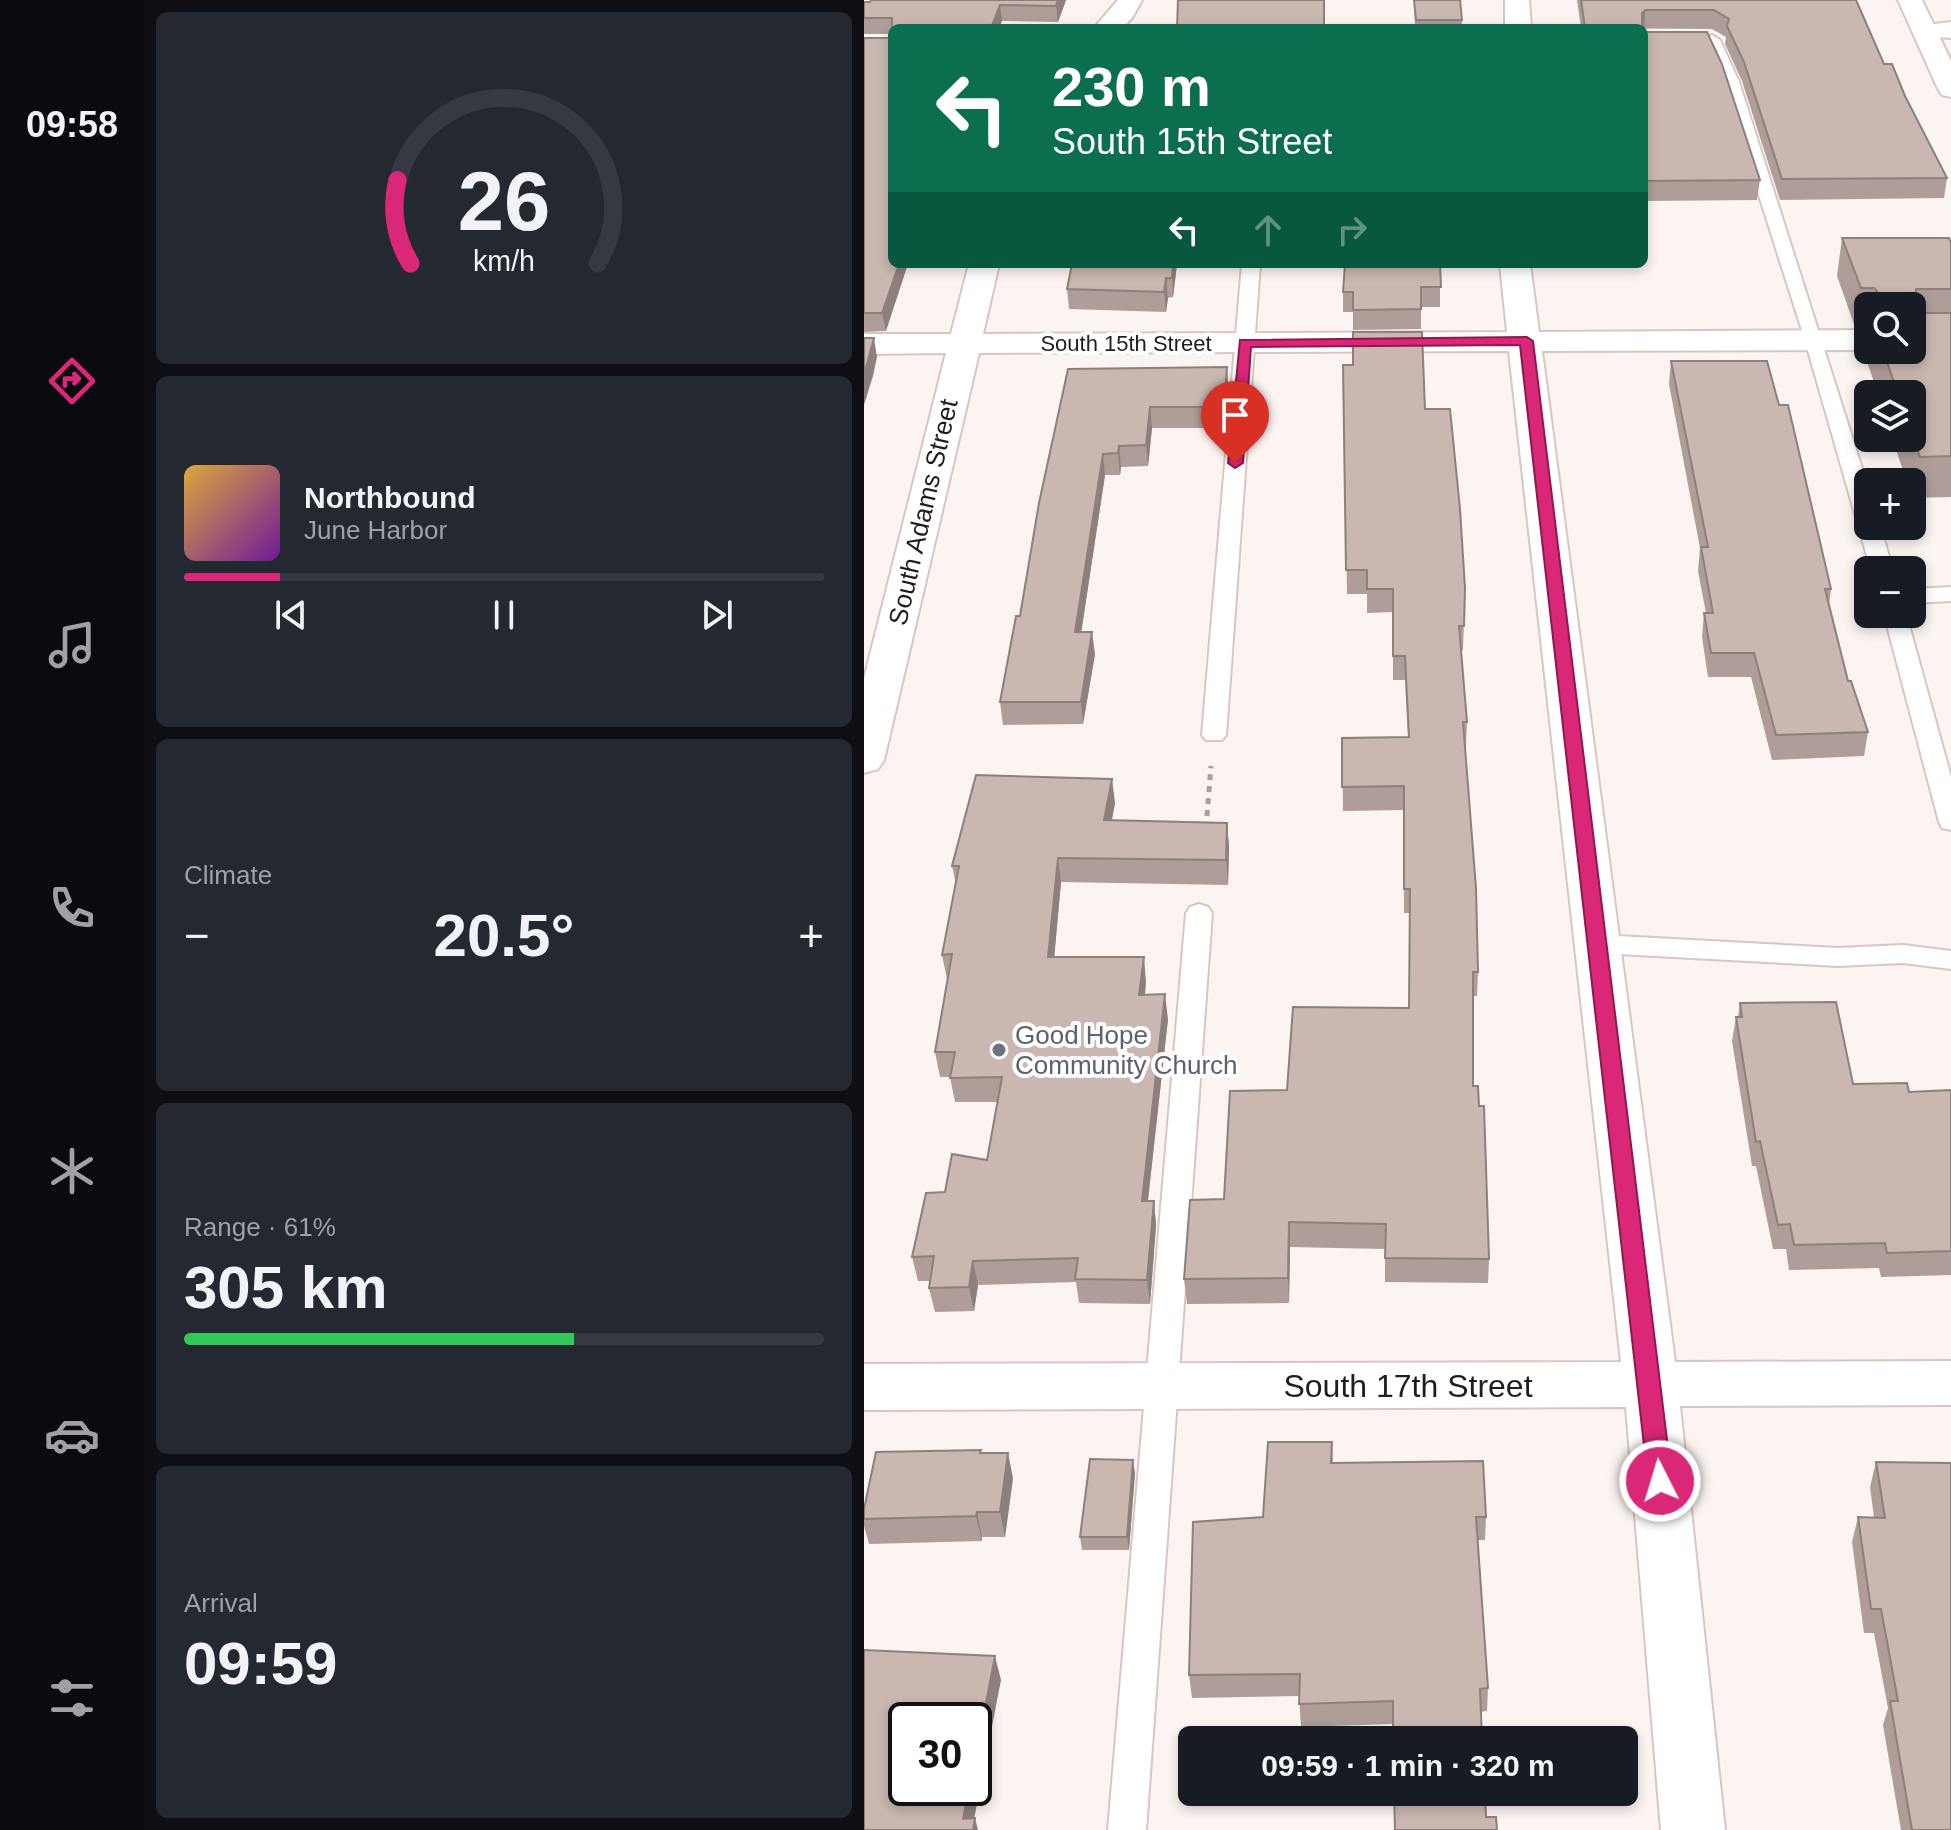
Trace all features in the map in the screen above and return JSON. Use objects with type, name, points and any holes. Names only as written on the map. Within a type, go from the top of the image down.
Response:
[{"type":"street","points":[[1111,24],[1123,13],[1130,0]]},
{"type":"street","points":[[1517,0],[1518,24]]},
{"type":"street","points":[[1910,0],[1938,30],[1951,89]]},
{"type":"street","points":[[1685,40],[1712,40]]},
{"type":"street","name":"South Adams Street","points":[[867,740],[983,268]]},
{"type":"street","points":[[1516,268],[1527,341],[1651,1385],[1693,1830]]},
{"type":"street","name":"South 15th Street","points":[[864,344],[1854,340]]},
{"type":"street","name":"South 17th Street","points":[[864,1387],[1951,1383]]},
{"type":"lane","points":[[1712,40],[1731,82],[1814,340],[1854,476]]},
{"type":"lane","points":[[1214,735],[1251,268]]},
{"type":"lane","points":[[1926,595],[1951,594]]},
{"type":"lane","points":[[1899,628],[1951,822]]},
{"type":"lane","points":[[1127,1830],[1199,913]]},
{"type":"lane","points":[[1599,944],[1838,957],[1903,954],[1951,960]]},
{"type":"path","points":[[1199,913],[1214,735]]},
{"type":"building","points":[[1058,0],[1056,6],[1000,5],[993,24],[892,24],[892,18],[864,18],[864,2]]},
{"type":"building","points":[[1178,0],[1324,0],[1324,24],[1177,24]]},
{"type":"building","points":[[1414,0],[1460,0],[1462,20],[1416,20]]},
{"type":"building","points":[[1581,0],[1856,0],[1884,64],[1892,64],[1947,178],[1782,179],[1744,62],[1727,26],[1729,19],[1714,10],[1645,10],[1642,24],[1584,24]]},
{"type":"building","points":[[1648,32],[1707,32],[1722,64],[1760,180],[1648,181]]},
{"type":"building","points":[[864,38],[888,38],[888,268],[898,268],[882,313],[864,313]]},
{"type":"building","points":[[1842,238],[1949,238],[1951,289],[1877,292],[1874,288],[1861,288]]},
{"type":"building","points":[[1071,268],[1173,268],[1172,278],[1166,278],[1164,292],[1067,289]]},
{"type":"building","points":[[1345,268],[1440,268],[1441,287],[1421,287],[1421,309],[1353,310],[1353,292],[1343,292]]},
{"type":"building","points":[[1926,313],[1951,313],[1951,456],[1920,457],[1918,452],[1926,452],[1926,380],[1893,380],[1888,364],[1926,364]]},
{"type":"building","points":[[1353,332],[1422,332],[1425,409],[1450,409],[1465,588],[1464,626],[1459,626],[1476,888],[1478,972],[1473,972],[1473,1086],[1478,1086],[1479,1106],[1484,1106],[1489,1259],[1385,1258],[1386,1224],[1289,1222],[1288,1278],[1184,1279],[1190,1200],[1224,1199],[1230,1091],[1287,1090],[1293,1007],[1409,1008],[1410,889],[1404,889],[1404,786],[1342,787],[1342,738],[1409,737],[1405,656],[1393,656],[1393,589],[1367,589],[1367,570],[1346,570],[1343,365],[1353,365]]},
{"type":"building","points":[[864,338],[874,338],[864,375]]},
{"type":"building","points":[[1671,361],[1767,361],[1779,405],[1788,405],[1831,589],[1825,589],[1848,681],[1851,681],[1868,732],[1776,735],[1754,653],[1711,653],[1704,613],[1713,613],[1701,547],[1708,547]]},
{"type":"building","points":[[1227,367],[1224,407],[1150,407],[1146,445],[1119,446],[1118,453],[1103,454],[1075,632],[1092,632],[1081,702],[1000,702],[1068,369]]},
{"type":"building","points":[[976,775],[1112,779],[1104,820],[1227,823],[1226,860],[1058,858],[1048,957],[1144,957],[1139,995],[1165,994],[1142,1201],[1154,1201],[1147,1280],[1075,1279],[1078,1258],[973,1261],[969,1287],[929,1288],[934,1256],[912,1257],[926,1193],[945,1192],[952,1154],[987,1160],[1002,1077],[950,1078],[955,1052],[935,1052],[952,954],[942,955],[959,866],[952,866]]},
{"type":"building","points":[[1836,1002],[1853,1084],[1907,1083],[1909,1092],[1951,1090],[1951,1251],[1887,1253],[1885,1243],[1794,1245],[1790,1224],[1778,1225],[1760,1141],[1756,1142],[1736,1017],[1742,1017],[1740,1003]]},
{"type":"building","points":[[1268,1442],[1332,1442],[1331,1463],[1483,1461],[1486,1517],[1476,1517],[1488,1688],[1480,1689],[1481,1726],[1393,1726],[1393,1701],[1299,1704],[1300,1674],[1189,1675],[1193,1522],[1263,1517]]},
{"type":"building","points":[[981,1450],[980,1453],[1008,1453],[1000,1512],[977,1512],[976,1516],[864,1519],[876,1452]]},
{"type":"building","points":[[1090,1459],[1133,1460],[1127,1537],[1080,1537]]},
{"type":"building","points":[[1876,1462],[1951,1463],[1951,1830],[1912,1830],[1890,1701],[1898,1701],[1881,1609],[1871,1609],[1858,1517],[1885,1518]]},
{"type":"building","points":[[864,1650],[995,1656],[986,1702],[888,1702],[888,1806],[966,1806],[963,1819],[975,1818],[973,1830],[864,1830]]},
{"type":"building","points":[[1394,1806],[1486,1806],[1486,1817],[1496,1817],[1497,1830],[1395,1830]]},
{"type":"place","name":"Good Hope Community Church","points":[[999,1050]]},
{"type":"route","points":[[1235,463],[1245,343],[1527,341],[1660,1481]]}]
